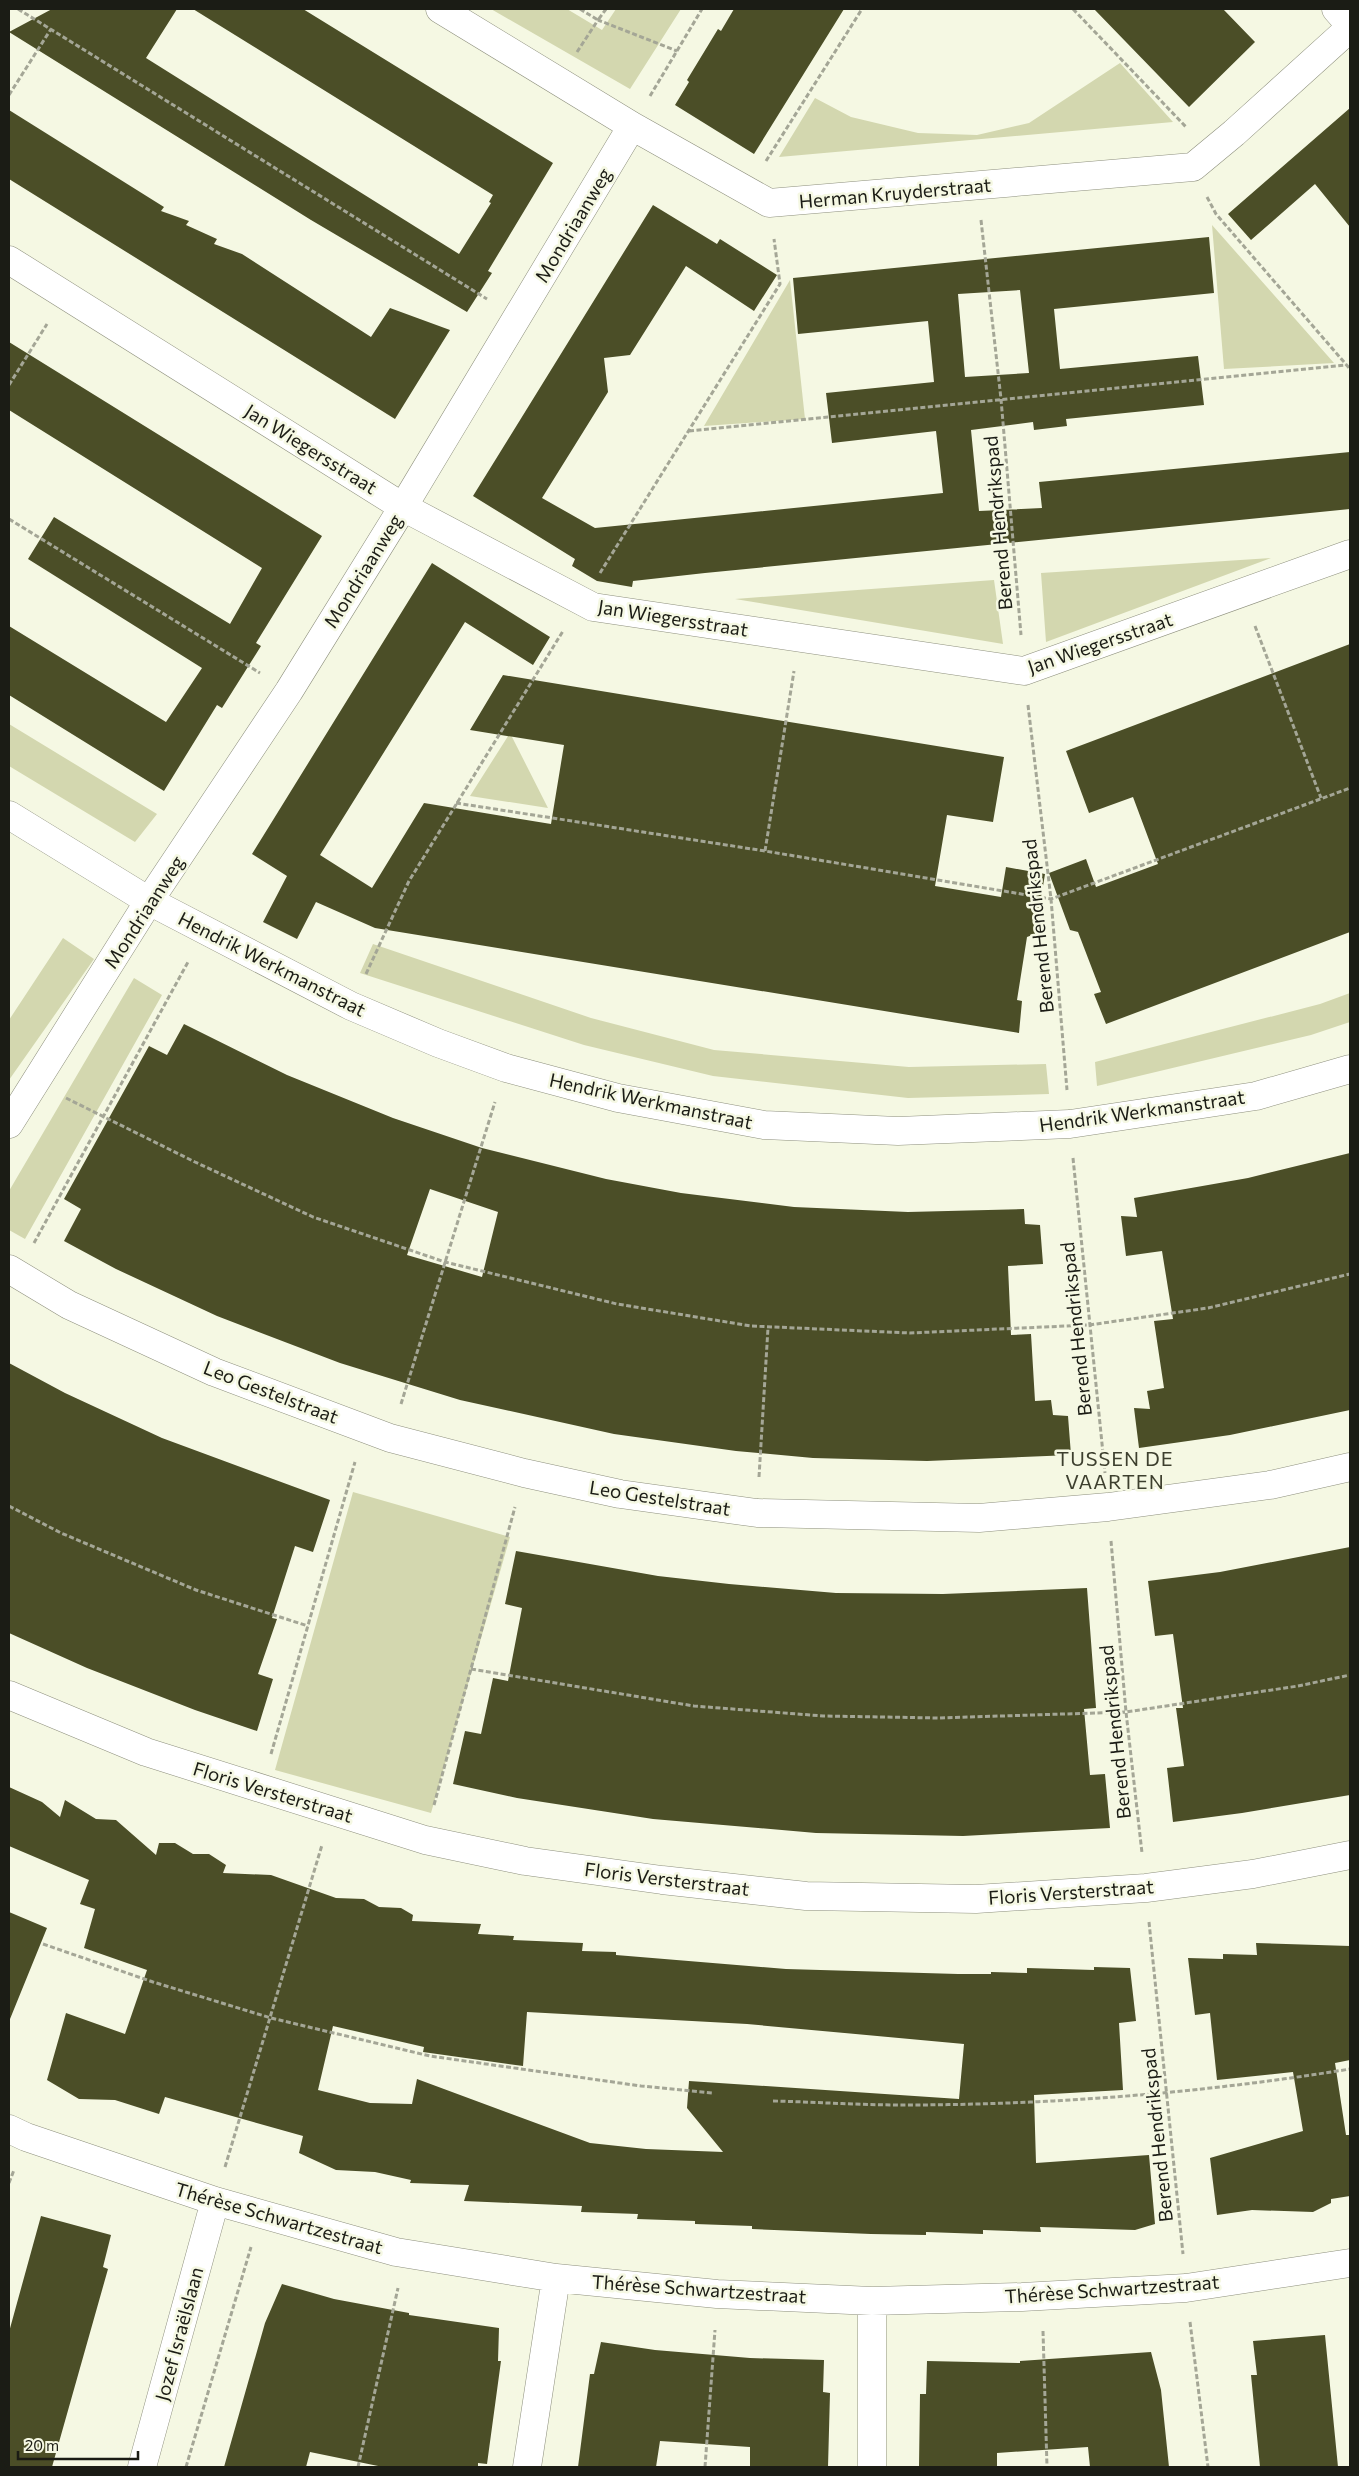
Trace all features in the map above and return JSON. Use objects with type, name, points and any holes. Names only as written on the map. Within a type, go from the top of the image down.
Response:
[{"type":"street","name":"Herman Kruyderstraat","points":[[440,9],[632,126],[768,204],[1193,167],[1234,133],[1350,26]]},
{"type":"street","points":[[1336,9],[1350,26]]},
{"type":"street","name":"Mondriaanweg","points":[[9,1124],[149,901],[289,691],[403,507],[632,126]]},
{"type":"street","name":"Jan Wiegersstraat","points":[[9,260],[403,507],[593,607],[1024,671],[1243,594],[1350,554]]},
{"type":"street","name":"Hendrik Werkmanstraat","points":[[9,815],[149,901],[351,1006],[438,1043],[506,1068],[618,1098],[764,1125],[898,1131],[1070,1124],[1256,1096],[1350,1069]]},
{"type":"street","name":"Leo Gestelstraat","points":[[13,1272],[69,1305],[214,1372],[390,1438],[524,1473],[620,1494],[757,1513],[979,1518],[1108,1508],[1270,1485],[1350,1467]]},
{"type":"street","name":"Floris Versterstraat","points":[[9,1695],[146,1752],[425,1840],[535,1862],[662,1880],[806,1896],[976,1899],[1146,1888],[1253,1874],[1350,1855]]},
{"type":"street","name":"Thérèse Schwartzestraat","points":[[9,2129],[26,2137],[215,2201],[261,2214],[405,2253],[556,2278],[717,2294],[872,2301],[1042,2296],[1186,2288],[1350,2263]]},
{"type":"street","name":"Jozef Israëlslaan","points":[[142,2467],[215,2201]]},
{"type":"street","points":[[527,2467],[556,2278]]},
{"type":"street","points":[[872,2301],[872,2467]]},
{"type":"path","points":[[18,9],[517,318]]},
{"type":"path","points":[[580,9],[598,20],[676,51]]},
{"type":"path","points":[[558,81],[606,9]]},
{"type":"path","points":[[632,126],[702,9]]},
{"type":"path","points":[[746,193],[862,9]]},
{"type":"path","points":[[9,95],[51,29]]},
{"type":"path","name":"Berend Hendrikspad","points":[[978,187],[1002,400],[1024,671],[1051,899],[1070,1124],[1126,1712],[1146,1888],[1186,2288],[1208,2467]]},
{"type":"path","points":[[9,385],[66,295]]},
{"type":"path","points":[[689,432],[1346,364]]},
{"type":"path","points":[[9,519],[289,691]]},
{"type":"path","points":[[1243,594],[1321,798]]},
{"type":"path","points":[[765,851],[799,637]]},
{"type":"path","points":[[456,803],[765,851],[1051,899],[1350,788]]},
{"type":"path","points":[[13,1272],[103,1117],[205,930]]},
{"type":"path","points":[[390,1438],[506,1068]]},
{"type":"path","points":[[38,1080],[103,1117],[313,1217],[445,1262],[617,1304],[768,1328],[781,1326],[910,1334],[1089,1325],[1208,1308],[1350,1274]]},
{"type":"path","points":[[757,1513],[768,1328]]},
{"type":"path","points":[[261,1788],[365,1428]]},
{"type":"path","points":[[425,1840],[524,1473]]},
{"type":"path","points":[[9,1506],[62,1533],[196,1590],[308,1626]]},
{"type":"path","points":[[471,1669],[694,1706],[823,1716],[939,1718],[1126,1712],[1298,1686],[1350,1675]]},
{"type":"path","points":[[215,2201],[333,1811]]},
{"type":"path","points":[[43,1944],[153,1982],[271,2018],[430,2056],[641,2086],[712,2093]]},
{"type":"path","points":[[773,2101],[900,2105],[995,2104],[1166,2093],[1287,2079],[1350,2069]]},
{"type":"path","points":[[186,2467],[261,2214]]},
{"type":"path","points":[[358,2467],[405,2253]]},
{"type":"path","points":[[705,2467],[717,2294]]},
{"type":"path","points":[[1042,2296],[1047,2467]]},
{"type":"green space","points":[[491,9],[567,9],[602,30],[616,9],[681,9],[630,89]]},
{"type":"green space","points":[[1120,63],[1173,122],[779,157],[815,98],[851,117],[918,133],[977,135],[1029,123]]},
{"type":"green space","points":[[1212,225],[1334,363],[1224,369]]},
{"type":"green space","points":[[790,280],[805,419],[704,426]]},
{"type":"green space","points":[[1271,558],[1046,642],[1041,573]]},
{"type":"green space","points":[[994,580],[1003,644],[735,599]]},
{"type":"green space","points":[[9,724],[157,814],[135,842],[9,766]]},
{"type":"green space","points":[[510,733],[548,808],[470,796]]},
{"type":"green space","points":[[63,938],[94,959],[9,1080],[9,1020]]},
{"type":"green space","points":[[373,944],[591,1018],[714,1050],[909,1067],[1046,1064],[1049,1094],[908,1098],[713,1076],[584,1045],[360,973]]},
{"type":"green space","points":[[134,978],[162,995],[25,1239],[9,1230],[9,1191]]},
{"type":"green space","points":[[1350,993],[1350,1022],[1311,1035],[1097,1086],[1095,1062],[1320,1004]]},
{"type":"green space","points":[[353,1492],[510,1537],[431,1813],[275,1770]]},
{"type":"building","points":[[52,9],[177,9],[146,58],[459,254],[491,203],[489,202],[493,195],[193,9],[303,9],[553,163],[488,271],[492,273],[467,312],[311,220],[9,32]]},
{"type":"building","points":[[734,9],[844,9],[754,154],[675,105],[689,82],[687,80],[718,29],[721,31]]},
{"type":"building","points":[[1094,9],[1223,9],[1255,42],[1189,107]]},
{"type":"building","points":[[1350,108],[1350,227],[1315,184],[1251,240],[1228,214]]},
{"type":"building","points":[[9,110],[164,207],[161,211],[189,221],[186,225],[217,239],[214,244],[242,254],[371,337],[390,308],[450,330],[395,419],[9,179]]},
{"type":"building","points":[[653,205],[717,244],[720,239],[777,275],[754,311],[686,266],[630,355],[604,358],[608,392],[542,498],[595,528],[943,493],[936,431],[832,443],[826,393],[934,382],[928,321],[798,334],[793,278],[1209,237],[1214,293],[1054,309],[1060,369],[1198,356],[1204,405],[1066,419],[1067,426],[1034,430],[1033,422],[971,430],[979,511],[1042,508],[1039,482],[1350,452],[1350,509],[705,573],[633,581],[632,587],[597,581],[572,566],[575,559],[473,496]],"holes":[[[1020,290],[1029,373],[965,377],[958,294]]]},
{"type":"building","points":[[9,342],[322,536],[256,643],[261,646],[222,708],[217,705],[164,791],[9,695],[9,626],[166,722],[202,668],[28,559],[54,517],[230,624],[262,568],[9,410]]},
{"type":"building","points":[[432,563],[550,637],[533,665],[465,622],[320,855],[372,888],[424,803],[551,824],[564,745],[470,730],[503,675],[1004,757],[993,822],[947,815],[935,886],[1001,897],[1006,867],[1045,874],[1035,934],[1027,937],[1017,1000],[1022,1001],[1019,1033],[375,928],[316,902],[297,939],[263,922],[287,876],[252,854]]},
{"type":"building","points":[[1350,644],[1350,932],[1106,1024],[1094,994],[1101,992],[1078,932],[1070,930],[1049,873],[1086,859],[1096,887],[1158,864],[1133,797],[1089,813],[1066,751]]},
{"type":"building","points":[[184,1024],[287,1075],[393,1118],[482,1148],[606,1179],[681,1193],[794,1207],[908,1212],[1024,1209],[1025,1224],[1040,1225],[1043,1264],[1008,1266],[1011,1335],[1031,1334],[1035,1401],[1051,1400],[1053,1415],[1068,1416],[1071,1455],[927,1461],[813,1458],[736,1451],[614,1434],[460,1400],[340,1363],[217,1316],[116,1269],[64,1241],[81,1209],[64,1199],[149,1046],[167,1055]],"holes":[[[430,1189],[498,1212],[482,1277],[407,1255]]]},
{"type":"building","points":[[1350,1153],[1350,1410],[1230,1435],[1139,1448],[1134,1408],[1150,1409],[1147,1391],[1164,1388],[1154,1321],[1173,1319],[1162,1251],[1126,1256],[1121,1216],[1137,1217],[1134,1198],[1248,1178]]},
{"type":"building","points":[[9,1363],[65,1393],[162,1438],[330,1500],[313,1552],[295,1546],[272,1618],[277,1619],[258,1674],[273,1679],[257,1731],[195,1710],[87,1668],[9,1633]]},
{"type":"building","points":[[1350,1547],[1350,1795],[1242,1813],[1173,1822],[1167,1768],[1184,1766],[1176,1708],[1183,1708],[1173,1634],[1155,1636],[1148,1581],[1220,1572]]},
{"type":"building","points":[[516,1551],[658,1576],[836,1593],[943,1594],[1087,1588],[1096,1708],[1084,1709],[1090,1775],[1105,1774],[1110,1828],[963,1836],[816,1833],[653,1819],[517,1798],[453,1784],[465,1731],[481,1734],[493,1678],[508,1681],[522,1608],[505,1604]]},
{"type":"building","points":[[9,1787],[42,1802],[60,1817],[65,1800],[96,1819],[116,1820],[156,1855],[159,1843],[175,1843],[193,1854],[209,1854],[226,1865],[223,1873],[271,1875],[336,1898],[364,1899],[379,1907],[401,1908],[413,1915],[412,1921],[481,1924],[478,1934],[514,1936],[513,1940],[583,1943],[582,1951],[616,1952],[616,1955],[786,1969],[991,1974],[991,1972],[1027,1973],[1027,1968],[1094,1970],[1094,1967],[1130,1968],[1136,2021],[1119,2023],[1123,2090],[1034,2095],[1036,2163],[1149,2155],[1155,2224],[1135,2230],[1040,2227],[1041,2232],[983,2230],[983,2234],[926,2232],[926,2235],[871,2234],[752,2229],[752,2226],[695,2224],[695,2221],[637,2219],[638,2214],[581,2212],[582,2206],[464,2201],[469,2185],[410,2183],[411,2180],[375,2172],[336,2170],[299,2153],[303,2136],[165,2097],[159,2114],[115,2100],[79,2099],[47,2080],[66,2013],[125,2034],[147,1970],[84,1948],[95,1909],[80,1904],[89,1880],[9,1846]],"holes":[[[527,2012],[747,2024],[964,2044],[959,2099],[689,2081],[687,2108],[723,2152],[646,2149],[590,2143],[417,2079],[412,2104],[370,2103],[318,2090],[333,2026],[424,2047],[423,2052],[523,2066]]]},
{"type":"building","points":[[9,1912],[47,1928],[10,2019],[9,2019]]},
{"type":"building","points":[[1256,1943],[1350,1946],[1350,2060],[1335,2063],[1346,2135],[1350,2135],[1350,2196],[1331,2199],[1331,2203],[1313,2212],[1252,2210],[1217,2215],[1210,2158],[1303,2131],[1293,2072],[1217,2080],[1210,2013],[1195,2015],[1188,1958],[1223,1959],[1223,1954],[1257,1955]]},
{"type":"building","points":[[41,2216],[111,2235],[103,2267],[108,2269],[52,2467],[9,2467],[9,2332]]},
{"type":"building","points":[[282,2284],[334,2299],[409,2313],[409,2315],[499,2328],[498,2361],[501,2361],[487,2464],[478,2463],[478,2467],[383,2467],[310,2452],[306,2467],[224,2467],[265,2323]]},
{"type":"building","points":[[1325,2335],[1338,2467],[1260,2467],[1251,2375],[1257,2375],[1253,2341]]},
{"type":"building","points":[[601,2342],[655,2350],[750,2358],[824,2360],[823,2392],[830,2393],[828,2467],[750,2467],[750,2447],[660,2441],[656,2467],[578,2467],[590,2374],[594,2374]]},
{"type":"building","points":[[1151,2352],[1161,2390],[1169,2467],[1090,2467],[1088,2447],[997,2453],[997,2467],[919,2467],[920,2394],[926,2394],[927,2361],[1020,2363],[1020,2361]]},
{"type":"district","name":"TUSSEN DE VAARTEN","points":[[1115,1470]]}]
